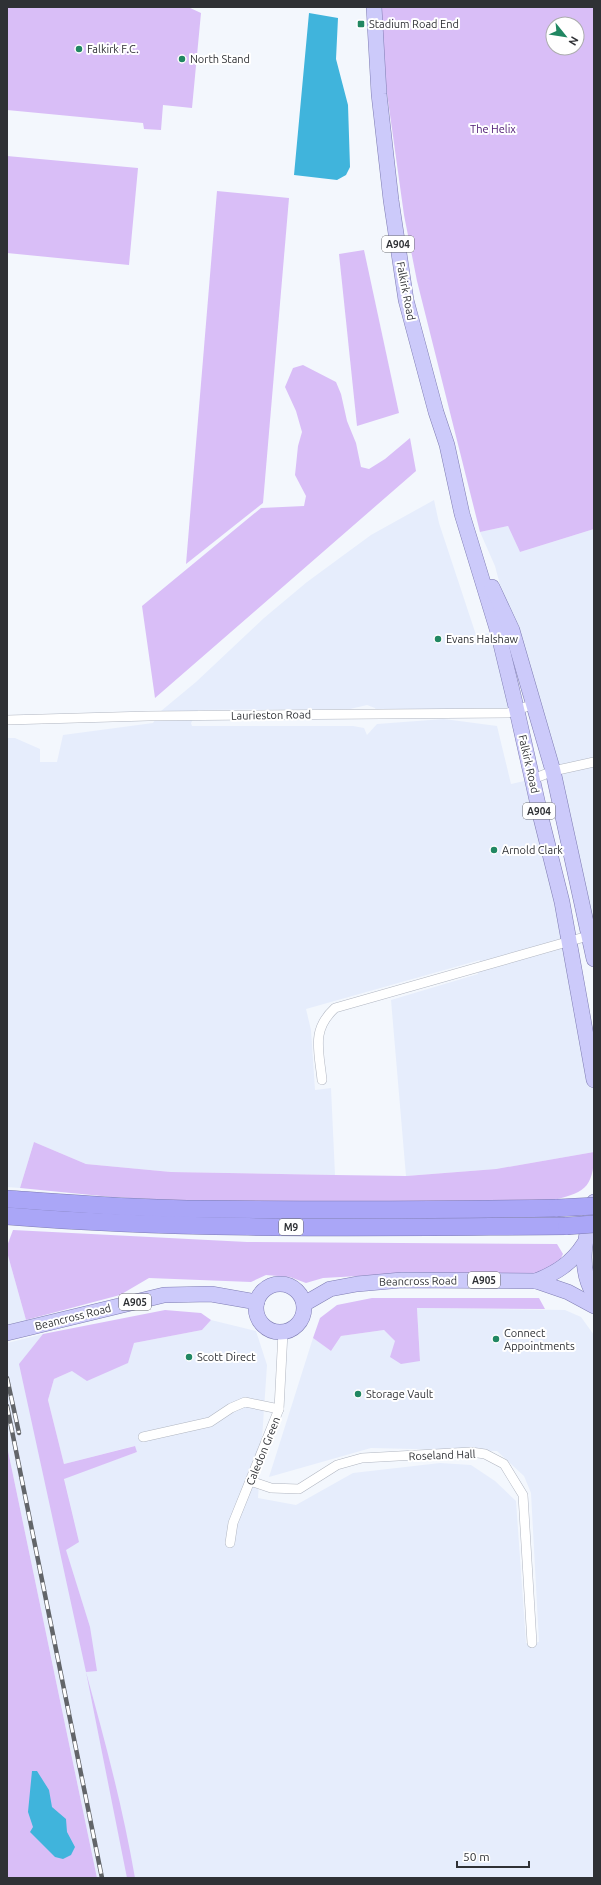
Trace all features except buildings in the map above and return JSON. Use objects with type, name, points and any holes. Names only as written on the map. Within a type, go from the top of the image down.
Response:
[{"type":"highway","name":"M9","points":[[12,1199],[58,1203],[200,1209],[368,1211],[594,1206]]},
{"type":"highway","name":"M9","points":[[11,1217],[213,1227],[380,1228],[567,1226],[594,1224]]},
{"type":"main road","name":"Falkirk Road","points":[[374,7],[379,94],[391,200],[406,300],[436,412],[447,444],[462,514],[498,632],[570,942],[594,1080]]},
{"type":"main road","name":"Falkirk Road","points":[[472,544],[512,630],[534,704],[553,771],[594,960]]},
{"type":"main road","points":[[594,1202],[584,1244],[583,1257],[585,1273],[594,1295]]},
{"type":"main road","name":"Beancross Road","points":[[536,1281],[563,1267],[578,1253],[584,1244]]},
{"type":"main road","name":"Beancross Road","points":[[304,1304],[330,1289],[358,1284],[402,1280],[536,1281],[570,1293],[594,1306]]},
{"type":"main road","points":[[282,1284],[294,1288],[300,1294],[304,1304],[304,1312],[299,1323],[293,1329],[283,1332],[274,1331],[261,1322],[258,1315],[257,1302],[260,1295],[266,1289],[274,1285],[282,1284]]},
{"type":"main road","name":"Beancross Road","points":[[11,1332],[164,1295],[211,1294],[257,1302]]},
{"type":"street","name":"Laurieston Road","points":[[7,720],[508,713],[534,704]]},
{"type":"street","points":[[533,779],[553,771],[594,762]]},
{"type":"street","points":[[322,1080],[318,1038],[321,1025],[326,1016],[335,1008],[588,936]]},
{"type":"street","name":"Caledon Green","points":[[230,1543],[233,1523],[280,1409],[283,1332]]},
{"type":"street","points":[[143,1437],[210,1422],[230,1408],[245,1402],[280,1409]]},
{"type":"street","name":"Roseland Hall","points":[[250,1481],[271,1488],[299,1489],[337,1465],[362,1458],[471,1452],[485,1454],[504,1464],[523,1496],[532,1643]]},
{"type":"shaded area","points":[[434,500],[439,523],[476,635],[498,632],[517,711],[377,714],[375,708],[367,705],[350,709],[198,710],[191,723],[192,726],[353,726],[364,728],[367,735],[377,724],[444,719],[497,726],[511,784],[533,779],[594,1080],[594,1152],[496,1169],[406,1176],[391,1000],[478,974],[480,960],[306,1009],[311,1030],[315,1090],[331,1088],[335,1175],[171,1172],[86,1164],[34,1142],[20,1188],[7,1187],[7,738],[15,738],[40,749],[40,762],[57,762],[63,735],[153,723],[161,711],[196,682],[264,618],[307,582],[371,535]]},
{"type":"shaded area","points":[[508,526],[520,552],[594,529],[594,959],[495,566],[480,532]]},
{"type":"shaded area","points":[[7,1252],[26,1320],[7,1325]]},
{"type":"shaded area","points":[[417,1308],[565,1310],[581,1317],[594,1335],[594,1878],[97,1878],[7,1446],[7,1343],[43,1334],[38,1371],[79,1542],[64,1478],[137,1452],[134,1446],[64,1464],[48,1400],[54,1379],[134,1343],[202,1330],[211,1320],[256,1331],[267,1365],[258,1498],[296,1505],[353,1473],[440,1463],[471,1465],[495,1481],[516,1501],[526,1643],[539,1642],[531,1493],[524,1476],[497,1451],[371,1448],[269,1477],[313,1338],[331,1351],[341,1336],[384,1330],[395,1341],[420,1360]]},
{"type":"green space","name":"Falkirk F.C.","points":[[7,7],[188,7],[201,13],[192,108],[163,105],[161,130],[144,129],[143,123],[7,110]]},
{"type":"green space","name":"The Helix","points":[[375,7],[594,7],[594,529],[520,552],[508,526],[480,532],[417,281],[404,215]]},
{"type":"green space","points":[[7,156],[138,168],[129,265],[7,253]]},
{"type":"green space","points":[[217,191],[289,198],[263,503],[186,564]]},
{"type":"green space","points":[[364,250],[399,413],[357,426],[339,254]]},
{"type":"green space","points":[[303,365],[336,382],[341,394],[347,421],[356,443],[361,467],[369,469],[385,459],[410,438],[416,471],[155,698],[142,606],[261,508],[304,506],[306,496],[295,475],[298,446],[302,432],[296,411],[285,387],[293,368]]},
{"type":"green space","points":[[34,1142],[86,1164],[171,1172],[335,1175],[406,1176],[496,1169],[594,1152],[592,1175],[584,1188],[570,1195],[549,1201],[243,1204],[112,1197],[20,1188]]},
{"type":"green space","points":[[13,1230],[247,1242],[557,1244],[563,1254],[556,1268],[537,1276],[395,1274],[323,1278],[306,1283],[290,1277],[266,1275],[251,1282],[149,1278],[120,1295],[26,1320],[7,1252],[7,1246]]},
{"type":"green space","points":[[372,1298],[539,1298],[545,1309],[417,1308],[420,1361],[401,1364],[390,1357],[395,1341],[384,1330],[341,1336],[331,1351],[313,1338],[320,1318],[337,1305]]},
{"type":"green space","points":[[165,1310],[201,1313],[211,1320],[202,1330],[134,1343],[128,1363],[87,1381],[72,1371],[54,1379],[48,1400],[64,1464],[135,1446],[137,1452],[64,1479],[79,1542],[66,1550],[90,1627],[97,1671],[86,1672],[19,1364],[43,1334]]},
{"type":"green space","points":[[7,1446],[97,1878],[7,1878]]},
{"type":"green space","points":[[86,1672],[107,1749],[135,1878],[127,1878]]},
{"type":"water","points":[[309,13],[338,18],[336,59],[348,105],[350,167],[346,175],[337,180],[294,175]]},
{"type":"water","points":[[32,1771],[37,1771],[49,1790],[52,1807],[66,1819],[67,1832],[75,1847],[71,1855],[63,1859],[55,1857],[30,1832],[33,1827],[28,1812]]},
{"type":"railway","points":[[7,1378],[19,1433]]},
{"type":"railway","points":[[7,1406],[102,1878]]},
{"type":"place","name":"Stadium Road End","points":[[361,24]]},
{"type":"place","name":"Falkirk F.C.","points":[[79,49]]},
{"type":"place","name":"North Stand","points":[[182,59]]},
{"type":"place","name":"Evans Halshaw","points":[[438,639]]},
{"type":"place","name":"Arnold Clark","points":[[494,850]]},
{"type":"place","name":"Connect Appointments","points":[[496,1339]]},
{"type":"place","name":"Scott Direct","points":[[189,1357]]},
{"type":"place","name":"Storage Vault","points":[[358,1394]]}]
